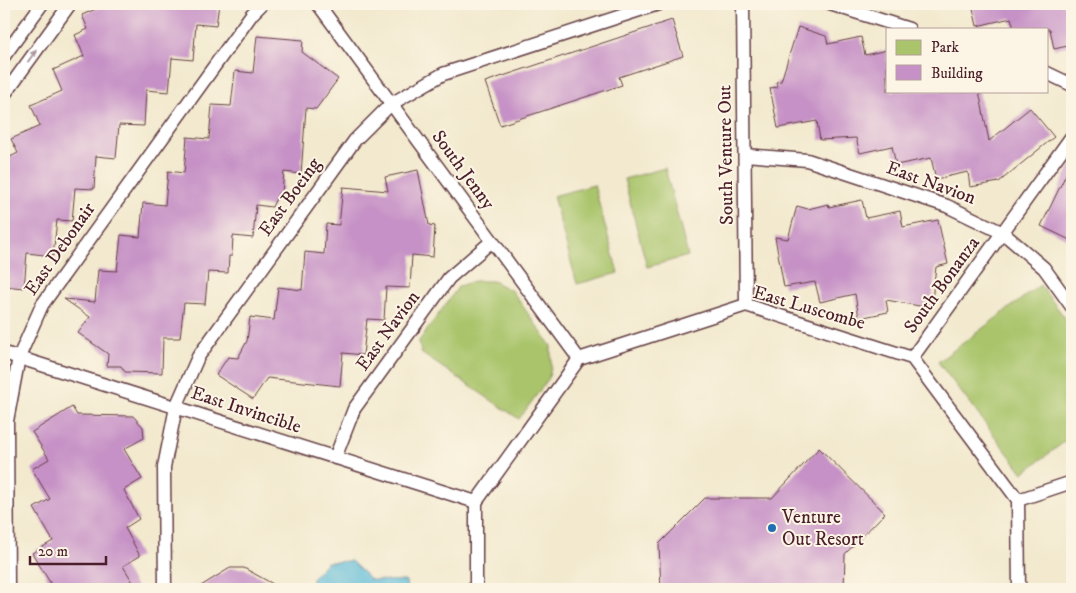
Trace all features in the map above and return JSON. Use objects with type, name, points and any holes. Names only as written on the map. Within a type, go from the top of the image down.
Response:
[{"type":"lane","points":[[4,56],[42,4]]},
{"type":"lane","points":[[4,95],[70,4]]},
{"type":"lane","name":"East Debonair","points":[[8,589],[7,421],[19,357],[42,305],[252,14],[262,4]]},
{"type":"lane","name":"South Jenny","points":[[321,4],[391,104],[579,359]]},
{"type":"lane","name":"East Boeing","points":[[165,589],[164,467],[176,407],[198,357],[355,140],[391,104],[443,74],[658,4]]},
{"type":"lane","name":"South Venture Out","points":[[743,4],[746,305]]},
{"type":"lane","points":[[830,4],[906,28]]},
{"type":"lane","points":[[1048,73],[1072,85]]},
{"type":"lane","name":"South Bonanza","points":[[912,358],[1072,136]]},
{"type":"lane","name":"East Navion","points":[[745,155],[806,160],[947,206],[1003,233],[1044,268],[1072,307]]},
{"type":"lane","name":"East Navion","points":[[335,458],[354,409],[449,278],[492,241]]},
{"type":"lane","name":"East Luscombe","points":[[579,359],[746,305],[912,358]]},
{"type":"lane","name":"East Invincible","points":[[4,352],[476,502]]},
{"type":"lane","points":[[912,358],[1018,500],[1019,589]]},
{"type":"lane","points":[[476,589],[476,502],[579,359]]},
{"type":"lane","points":[[1018,500],[1072,482]]},
{"type":"green space","points":[[665,168],[688,256],[647,267],[624,179]]},
{"type":"green space","points":[[594,185],[618,273],[577,284],[553,196]]},
{"type":"green space","points":[[474,281],[493,281],[512,291],[551,346],[549,378],[519,419],[421,353],[419,341],[459,286]]},
{"type":"green space","points":[[1040,285],[1072,327],[1072,436],[1023,473],[938,362]]},
{"type":"water","points":[[351,561],[371,580],[406,581],[407,589],[312,589],[312,578],[327,562]]},
{"type":"building","points":[[107,4],[219,4],[216,26],[196,24],[193,60],[172,58],[169,92],[146,90],[144,126],[119,125],[116,158],[96,156],[94,189],[75,188],[72,221],[57,220],[53,256],[27,253],[24,288],[4,286],[4,160],[18,153],[11,139],[40,126],[31,105],[62,91],[53,70],[84,56],[75,35],[88,29],[82,15]]},
{"type":"building","points":[[972,4],[1072,4],[1072,45],[1054,49],[1050,29],[1014,28],[1011,18],[977,26]]},
{"type":"building","points":[[672,20],[683,56],[619,77],[622,85],[500,125],[485,82]]},
{"type":"building","points":[[798,27],[826,36],[828,44],[861,37],[865,55],[886,50],[886,92],[979,92],[989,141],[1030,108],[1054,137],[999,182],[970,187],[968,172],[936,179],[931,158],[896,165],[892,146],[860,153],[856,138],[820,140],[817,121],[778,128],[770,88],[778,87],[776,82],[781,81]]},
{"type":"building","points":[[257,36],[303,40],[302,52],[338,79],[316,109],[306,108],[301,174],[284,172],[282,192],[279,192],[272,207],[256,205],[253,238],[233,236],[232,256],[229,256],[228,273],[208,272],[205,304],[184,303],[180,338],[163,338],[162,373],[125,372],[121,366],[107,366],[108,354],[78,333],[90,317],[64,299],[95,302],[98,270],[117,271],[121,235],[140,237],[143,203],[165,205],[168,171],[184,173],[187,137],[209,139],[212,105],[231,106],[235,71],[253,73]]},
{"type":"building","points":[[1072,162],[1072,241],[1041,226]]},
{"type":"building","points":[[418,170],[429,225],[435,226],[433,257],[412,255],[410,288],[386,287],[384,320],[367,319],[363,355],[343,353],[340,386],[267,378],[253,399],[216,375],[228,357],[238,358],[247,341],[250,317],[274,320],[278,287],[302,290],[305,252],[324,254],[326,224],[339,225],[343,187],[388,191],[385,177]]},
{"type":"building","points":[[862,200],[866,218],[900,211],[903,227],[938,220],[948,264],[936,267],[931,308],[886,300],[888,312],[859,318],[855,294],[820,302],[815,282],[784,287],[775,237],[788,239],[797,206],[808,209],[828,204],[829,207]]},
{"type":"building","points":[[72,407],[77,415],[133,416],[143,427],[144,438],[124,449],[142,479],[124,490],[139,519],[125,528],[140,556],[123,566],[137,589],[54,589],[32,553],[53,541],[34,508],[50,499],[32,469],[49,459],[32,432]]},
{"type":"building","name":"Venture Out Resort","points":[[819,448],[885,513],[845,554],[844,589],[661,589],[659,544],[705,498],[772,498]]},
{"type":"building","points":[[230,568],[244,568],[282,589],[196,589]]},
{"type":"place","name":"Venture Out Resort","points":[[772,528]]}]
